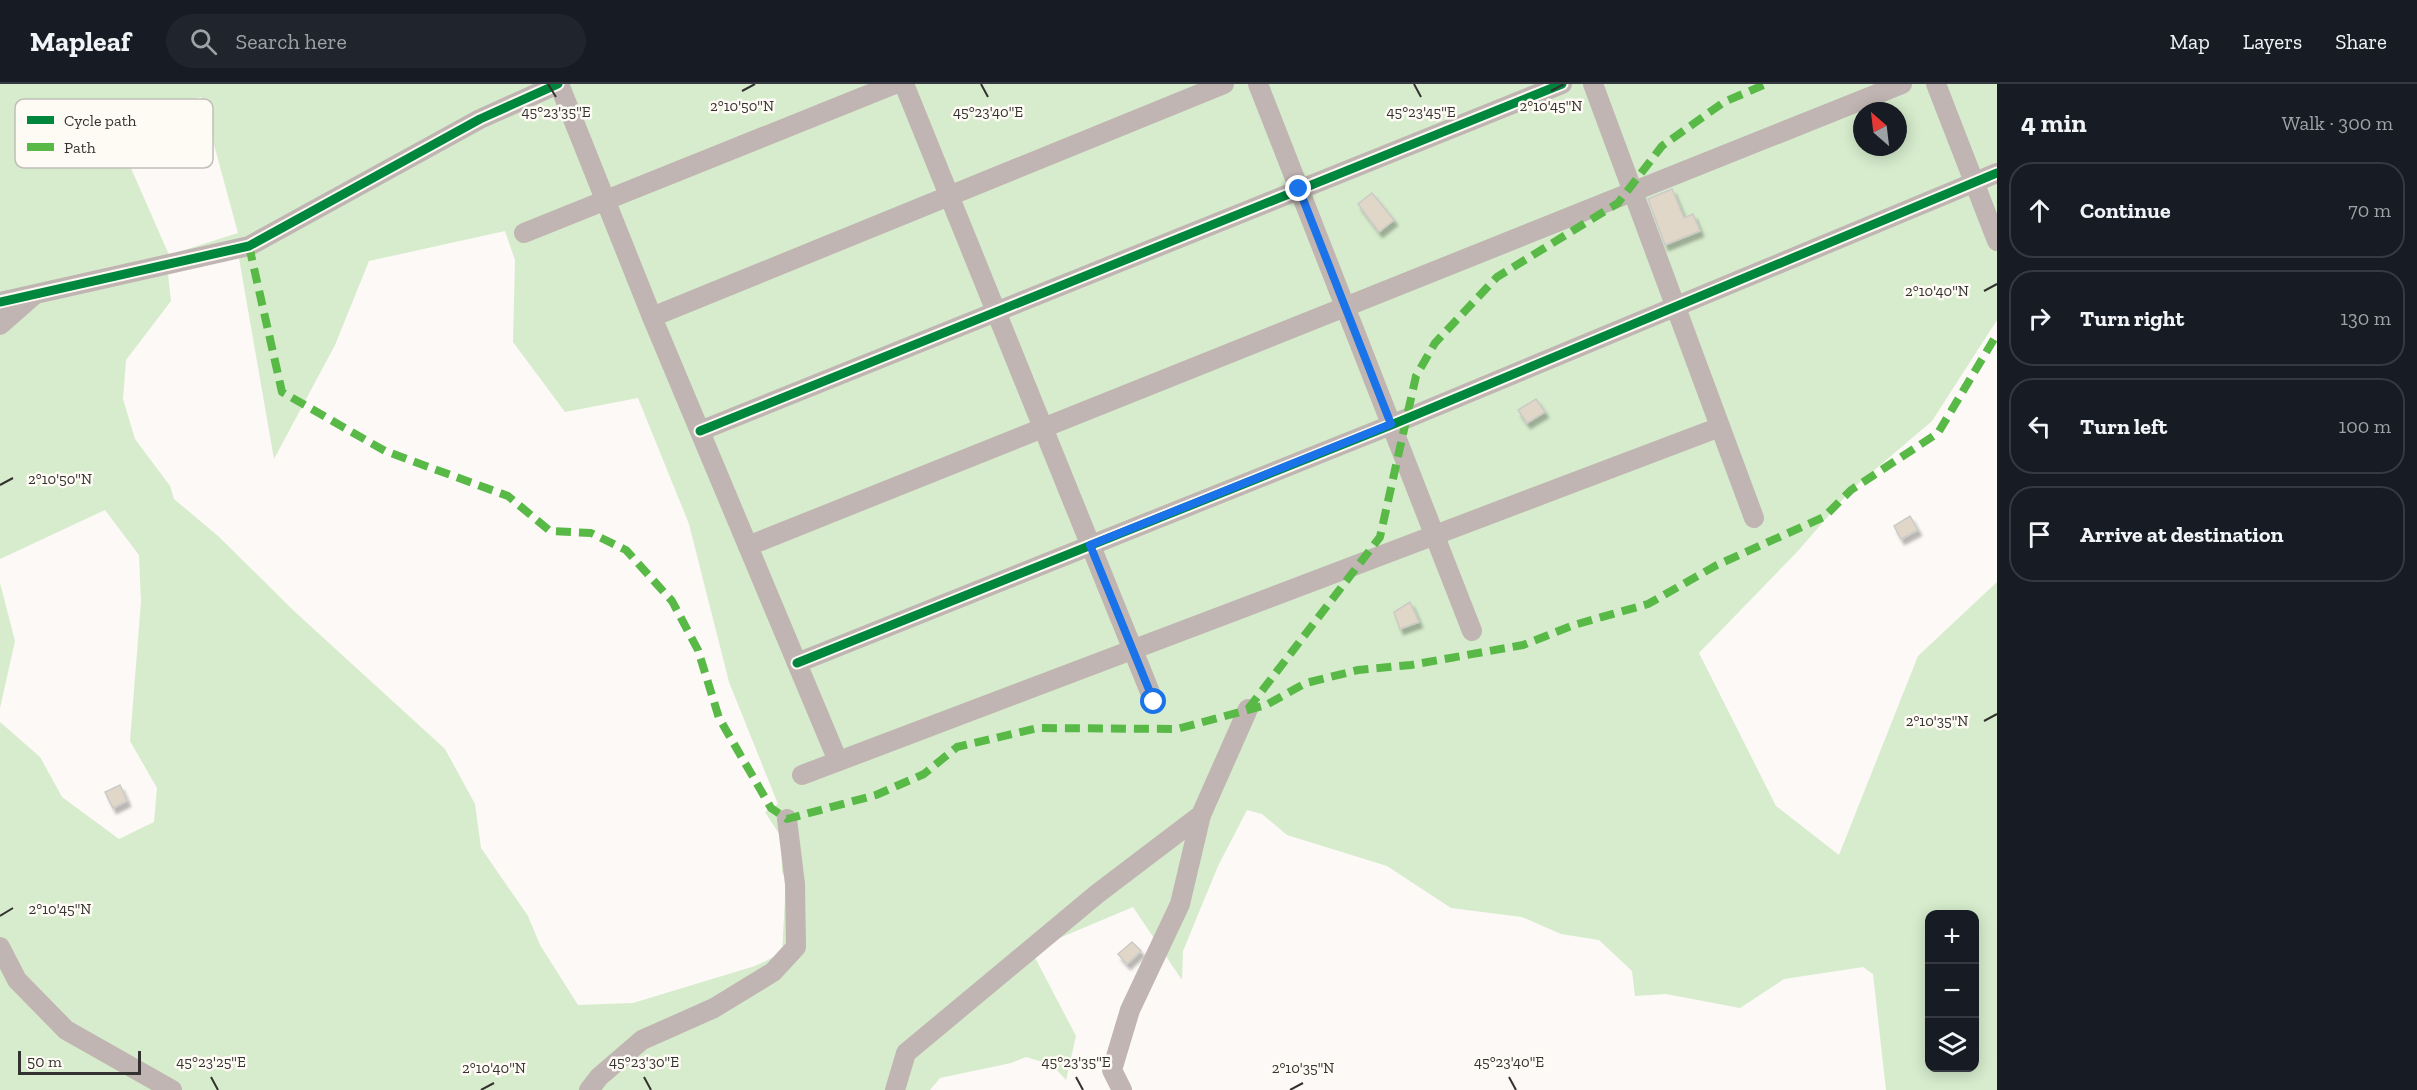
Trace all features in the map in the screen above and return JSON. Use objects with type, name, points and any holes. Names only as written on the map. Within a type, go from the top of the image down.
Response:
[{"type":"street","points":[[0,302],[249,246],[480,119],[558,84],[652,317],[838,761]]},
{"type":"street","points":[[524,232],[895,84]]},
{"type":"street","points":[[904,84],[947,196],[1154,702]]},
{"type":"street","points":[[652,317],[1224,84]]},
{"type":"street","points":[[1258,84],[1472,631]]},
{"type":"street","points":[[700,431],[1562,84]]},
{"type":"street","points":[[1593,84],[1754,519]]},
{"type":"street","points":[[748,546],[1902,84]]},
{"type":"street","points":[[1936,84],[1997,241]]},
{"type":"street","points":[[796,663],[1391,424],[1997,173]]},
{"type":"street","points":[[0,325],[35,294]]},
{"type":"street","points":[[802,775],[1720,427]]},
{"type":"street","points":[[1122,1090],[1112,1070],[1130,1010],[1180,904],[1201,815],[1248,709]]},
{"type":"street","points":[[895,1090],[906,1053],[1097,894],[1201,815]]},
{"type":"street","points":[[589,1090],[599,1077],[642,1040],[714,1008],[773,972],[796,947],[795,884],[787,819]]},
{"type":"street","points":[[0,947],[17,980],[66,1030],[172,1090]]},
{"type":"green space","points":[[0,84],[1997,84],[1997,320],[1932,421],[1851,490],[1797,552],[1699,653],[1776,806],[1839,855],[1918,656],[1997,582],[1997,1090],[1886,1090],[1873,974],[1863,967],[1784,979],[1740,1008],[1666,994],[1635,996],[1632,971],[1599,940],[1561,934],[1522,917],[1451,908],[1387,866],[1287,835],[1262,814],[1247,810],[1218,866],[1183,951],[1182,980],[1133,907],[1031,950],[1076,1036],[1066,1080],[1052,1065],[1026,1057],[1011,1063],[940,1078],[930,1090],[0,1090],[0,722],[40,757],[62,797],[119,839],[154,822],[157,788],[130,741],[141,602],[139,555],[105,510],[0,559]],"holes":[[[201,97],[202,99],[213,99],[213,141],[238,233],[169,255],[131,168],[15,168],[15,99],[194,99]],[[505,231],[515,260],[513,342],[565,412],[638,398],[689,524],[729,682],[778,804],[765,812],[781,837],[782,872],[786,880],[782,953],[755,966],[633,1003],[578,1005],[540,945],[528,916],[481,848],[475,804],[445,749],[294,611],[218,536],[174,499],[170,486],[135,439],[123,399],[126,360],[171,301],[168,274],[239,258],[274,459],[335,345],[369,261]]]},
{"type":"green space","points":[[0,583],[15,641],[0,708]]},
{"type":"building","points":[[1672,189],[1684,218],[1693,214],[1700,231],[1665,245],[1648,199]]},
{"type":"building","points":[[1372,193],[1394,220],[1379,232],[1358,204]]},
{"type":"building","points":[[1536,399],[1545,412],[1527,423],[1518,410]]},
{"type":"building","points":[[1910,516],[1918,530],[1901,539],[1894,526]]},
{"type":"building","points":[[1410,602],[1419,622],[1400,629],[1394,612]]},
{"type":"building","points":[[120,785],[127,801],[113,808],[105,792]]},
{"type":"building","points":[[1132,942],[1141,951],[1127,964],[1118,954]]},
{"type":"marked path","points":[[1248,709],[1380,537],[1416,376],[1435,343],[1497,277],[1618,203],[1662,146],[1724,102],[1766,84]]},
{"type":"marked path","points":[[249,246],[282,392],[385,451],[508,496],[550,531],[591,533],[626,550],[672,601],[698,650],[719,718],[771,808],[787,819],[876,795],[924,774],[957,747],[1038,728],[1177,729],[1266,705],[1306,683],[1358,670],[1411,665],[1523,645],[1574,625],[1648,604],[1717,565],[1824,517],[1851,490],[1938,433],[1997,334]]},
{"type":"cycle path","points":[[0,302],[249,246],[480,119],[558,84]]},
{"type":"cycle path","points":[[700,431],[1562,84]]},
{"type":"cycle path","points":[[797,663],[1391,425],[1997,173]]},
{"type":"route","points":[[1154,702],[1090,545],[1391,424],[1299,189]]}]
